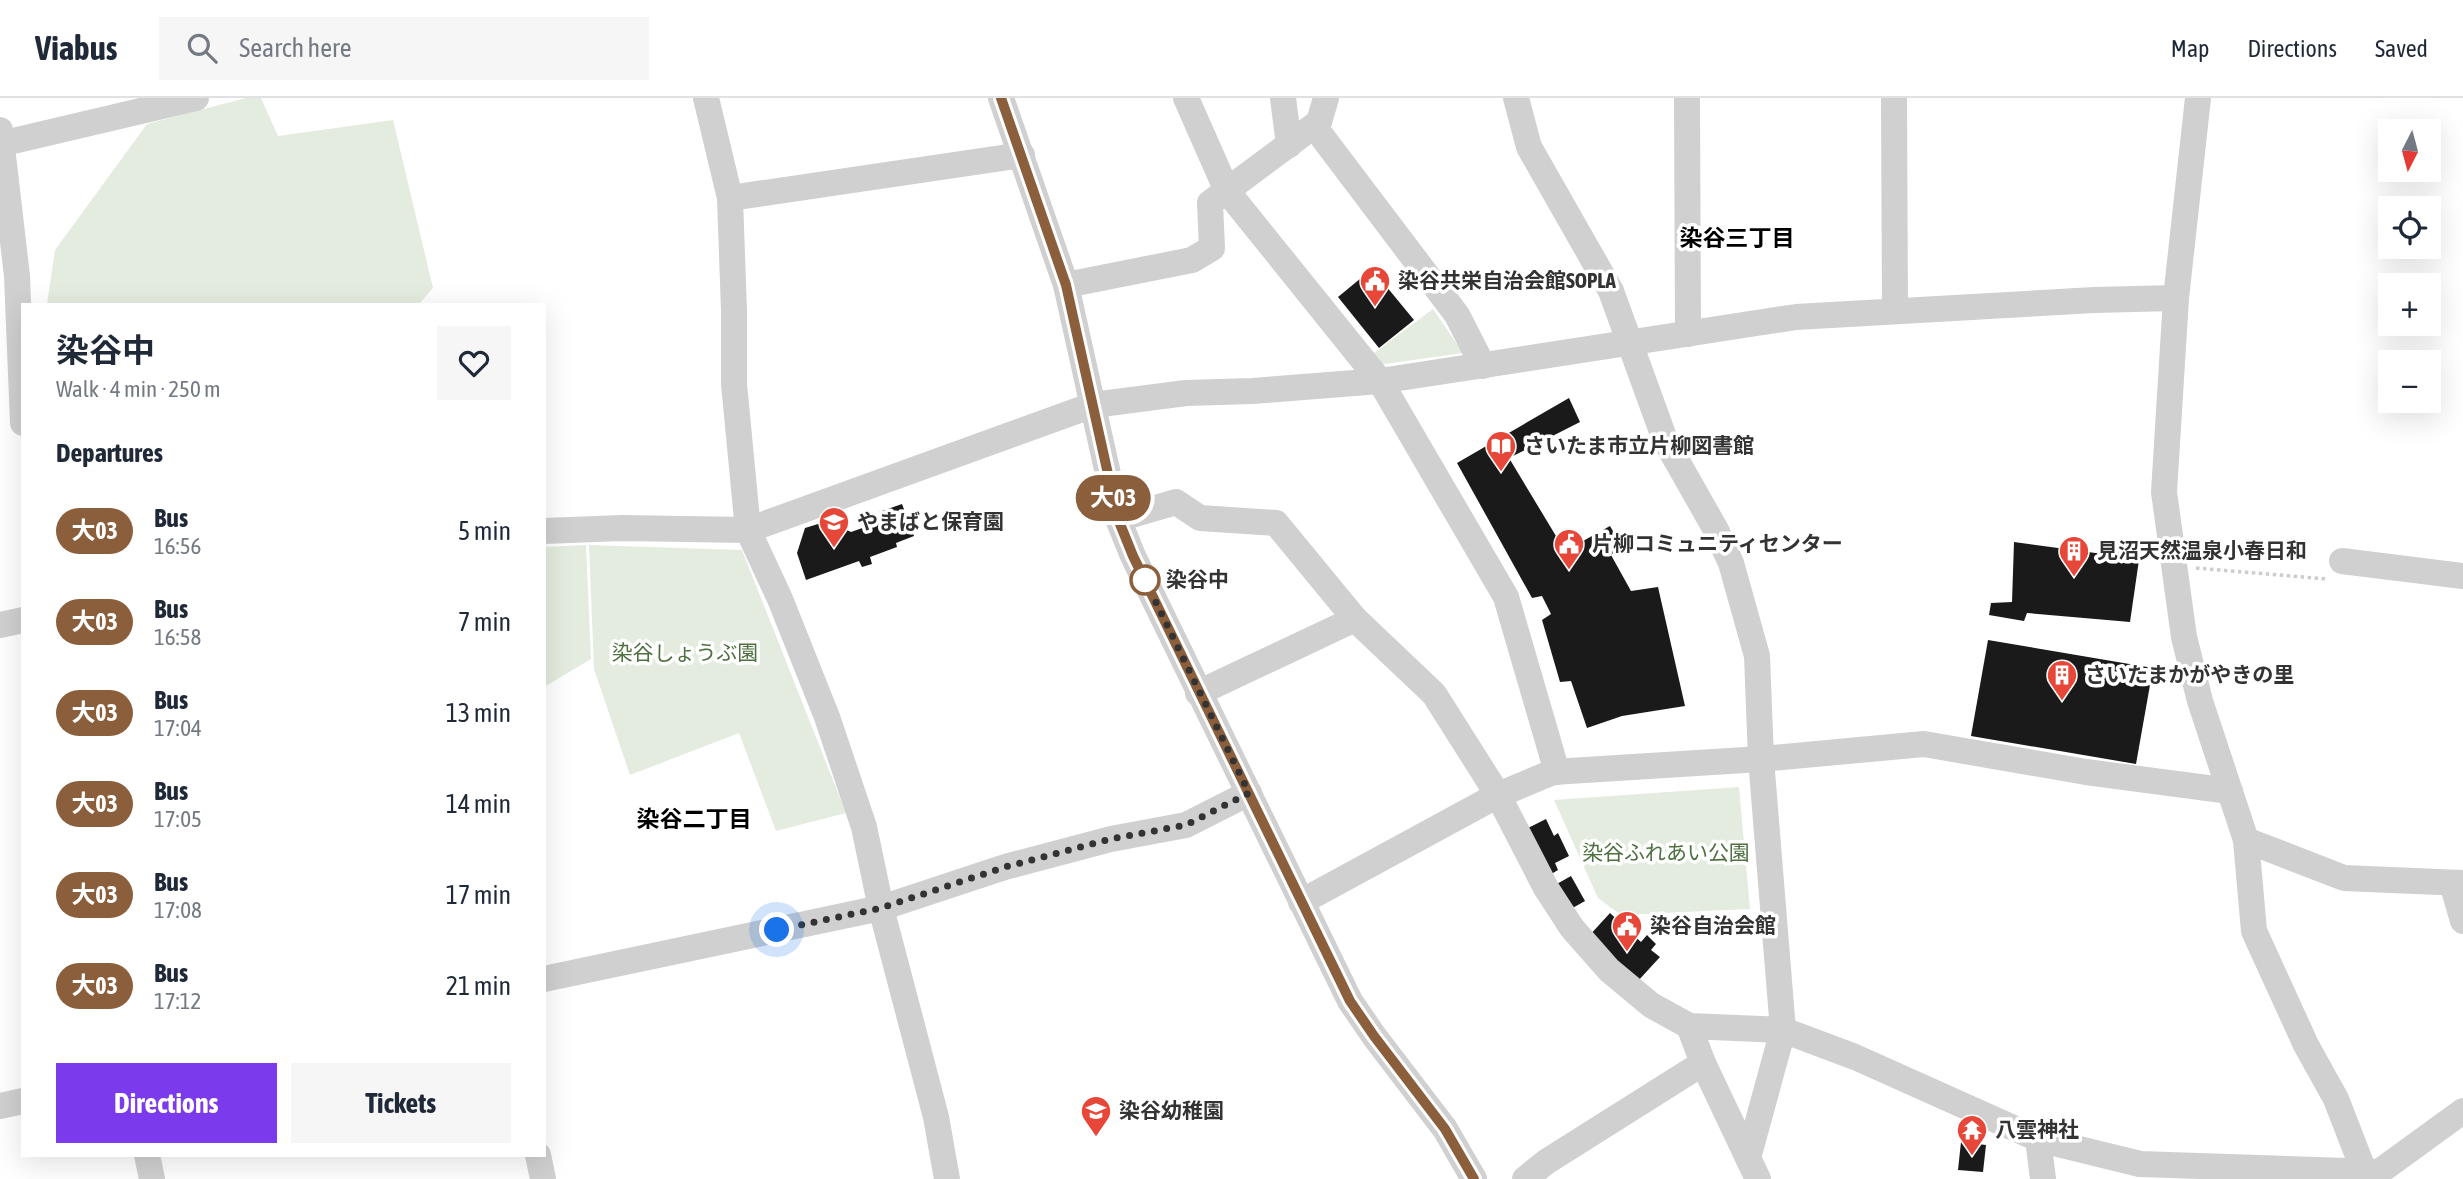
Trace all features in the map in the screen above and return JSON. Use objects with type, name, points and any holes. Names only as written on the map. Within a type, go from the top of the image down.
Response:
[{"type":"street","points":[[21,374],[17,276],[1,139],[196,98]]},
{"type":"street","points":[[706,98],[730,198],[734,384],[748,530],[780,600],[845,766],[864,827],[881,908],[936,1117],[947,1179]]},
{"type":"street","points":[[1001,98],[1066,285],[1118,519],[1133,556],[1350,1001],[1445,1129],[1474,1179]]},
{"type":"street","points":[[1186,98],[1227,191],[1380,381],[1506,597],[1557,772]]},
{"type":"street","points":[[1283,98],[1289,145]]},
{"type":"street","points":[[1066,285],[1192,260],[1212,248],[1210,203],[1320,122],[1326,98]]},
{"type":"street","points":[[1516,98],[1529,147],[1611,291],[1665,440],[1716,530],[1731,563],[1757,656],[1761,759],[1783,1030],[1753,1169]]},
{"type":"street","points":[[1687,98],[1688,334]]},
{"type":"street","points":[[1894,98],[1895,311]]},
{"type":"street","points":[[2198,98],[2176,298],[2164,492],[2184,637],[2200,701],[2246,840],[2254,931],[2305,1045],[2336,1099],[2366,1175]]},
{"type":"street","points":[[1314,126],[1457,315],[1483,366]]},
{"type":"street","points":[[730,198],[1022,155]]},
{"type":"street","points":[[546,531],[622,528],[748,530],[1093,405],[1186,393],[1380,381],[1796,317],[2176,298]]},
{"type":"street","points":[[1118,519],[1176,502],[1200,518],[1276,523],[1355,619],[1434,694],[1498,795],[1546,888],[1572,928],[1609,970],[1651,1005],[1689,1026],[1783,1030],[1854,1057],[2038,1139],[2140,1164],[2366,1175],[2379,1172],[2463,1111]]},
{"type":"street","points":[[2342,561],[2463,576]]},
{"type":"street","points":[[1198,693],[1355,619]]},
{"type":"street","points":[[0,625],[21,620]]},
{"type":"street","points":[[1301,902],[1498,795],[1557,772],[1761,759],[1924,744],[2085,772],[2230,791]]},
{"type":"street","points":[[546,979],[881,908],[1005,867],[1111,839],[1186,825],[1249,793]]},
{"type":"street","points":[[2246,840],[2344,878],[2458,883],[2463,921]]},
{"type":"street","points":[[1689,1026],[1703,1063],[1753,1169]]},
{"type":"street","points":[[1525,1179],[1546,1162],[1703,1063]]},
{"type":"street","points":[[0,1106],[21,1101]]},
{"type":"street","points":[[2038,1139],[2043,1179]]},
{"type":"street","points":[[147,1157],[152,1179]]},
{"type":"street","points":[[538,1157],[543,1179]]},
{"type":"path","points":[[2176,566],[2340,580],[2342,561]]},
{"type":"green space","points":[[246,98],[261,98],[278,136],[393,120],[433,288],[420,303],[47,303],[55,250],[147,124]]},
{"type":"green space","points":[[1433,309],[1463,353],[1377,365],[1370,356]]},
{"type":"green space","points":[[586,545],[591,659],[546,686],[546,547]]},
{"type":"green space","name":"染谷しょうぶ園","points":[[589,545],[742,550],[846,813],[776,831],[739,733],[630,775],[594,669]]},
{"type":"green space","name":"染谷ふれあい公園","points":[[1739,787],[1750,909],[1621,915],[1598,898],[1554,800]]},
{"type":"building","points":[[1372,269],[1414,320],[1379,348],[1338,297]]},
{"type":"building","name":"片柳コミュニティセンター","points":[[1569,398],[1580,422],[1509,458],[1565,551],[1610,526],[1622,547],[1611,555],[1631,591],[1658,587],[1685,706],[1622,716],[1587,728],[1571,681],[1560,682],[1542,620],[1551,614],[1542,596],[1532,598],[1457,463]]},
{"type":"building","points":[[902,504],[914,536],[896,543],[897,547],[870,557],[872,564],[862,567],[859,561],[806,580],[797,553],[805,528],[828,521],[851,532],[882,521],[879,512]]},
{"type":"building","name":"見沼天然温泉小春日和","points":[[2103,540],[2141,546],[2130,622],[2027,613],[2024,621],[1989,615],[1991,603],[2012,602],[2014,542],[2103,554]]},
{"type":"building","name":"さいたまかがやきの里","points":[[1988,640],[2153,668],[2136,764],[1971,736]]},
{"type":"building","points":[[1546,819],[1554,836],[1558,833],[1569,856],[1555,863],[1558,870],[1548,876],[1524,830]]},
{"type":"building","points":[[1571,876],[1585,901],[1569,910],[1555,885]]},
{"type":"building","points":[[1610,913],[1641,942],[1647,935],[1656,944],[1651,950],[1660,957],[1637,982],[1588,937]]},
{"type":"building","name":"八雲神社","points":[[1961,1142],[1986,1145],[1983,1172],[1958,1170]]},
{"type":"bus line","name":"大03","points":[[1001,98],[1066,285],[1118,519],[1133,556],[1350,1001],[1445,1129],[1474,1179]]},
{"type":"place","name":"染谷共栄自治会館SOPLA","points":[[1375,308]]},
{"type":"place","name":"さいたま市立片柳図書館","points":[[1501,473]]},
{"type":"place","name":"やまばと保育園","points":[[834,549]]},
{"type":"place","name":"片柳コミュニティセンター","points":[[1569,571]]},
{"type":"place","name":"見沼天然温泉小春日和","points":[[2074,578]]},
{"type":"place","name":"染谷中","points":[[1145,580]]},
{"type":"place","name":"さいたまかがやきの里","points":[[2062,702]]},
{"type":"place","name":"染谷自治会館","points":[[1627,953]]},
{"type":"place","name":"染谷幼稚園","points":[[1096,1138]]},
{"type":"place","name":"八雲神社","points":[[1972,1157]]},
{"type":"district","name":"染谷三丁目","points":[[1737,238]]},
{"type":"district","name":"染谷二丁目","points":[[694,819]]},
{"type":"route","points":[[777,930],[881,908],[1005,867],[1111,839],[1186,825],[1249,793],[1145,580]]}]
